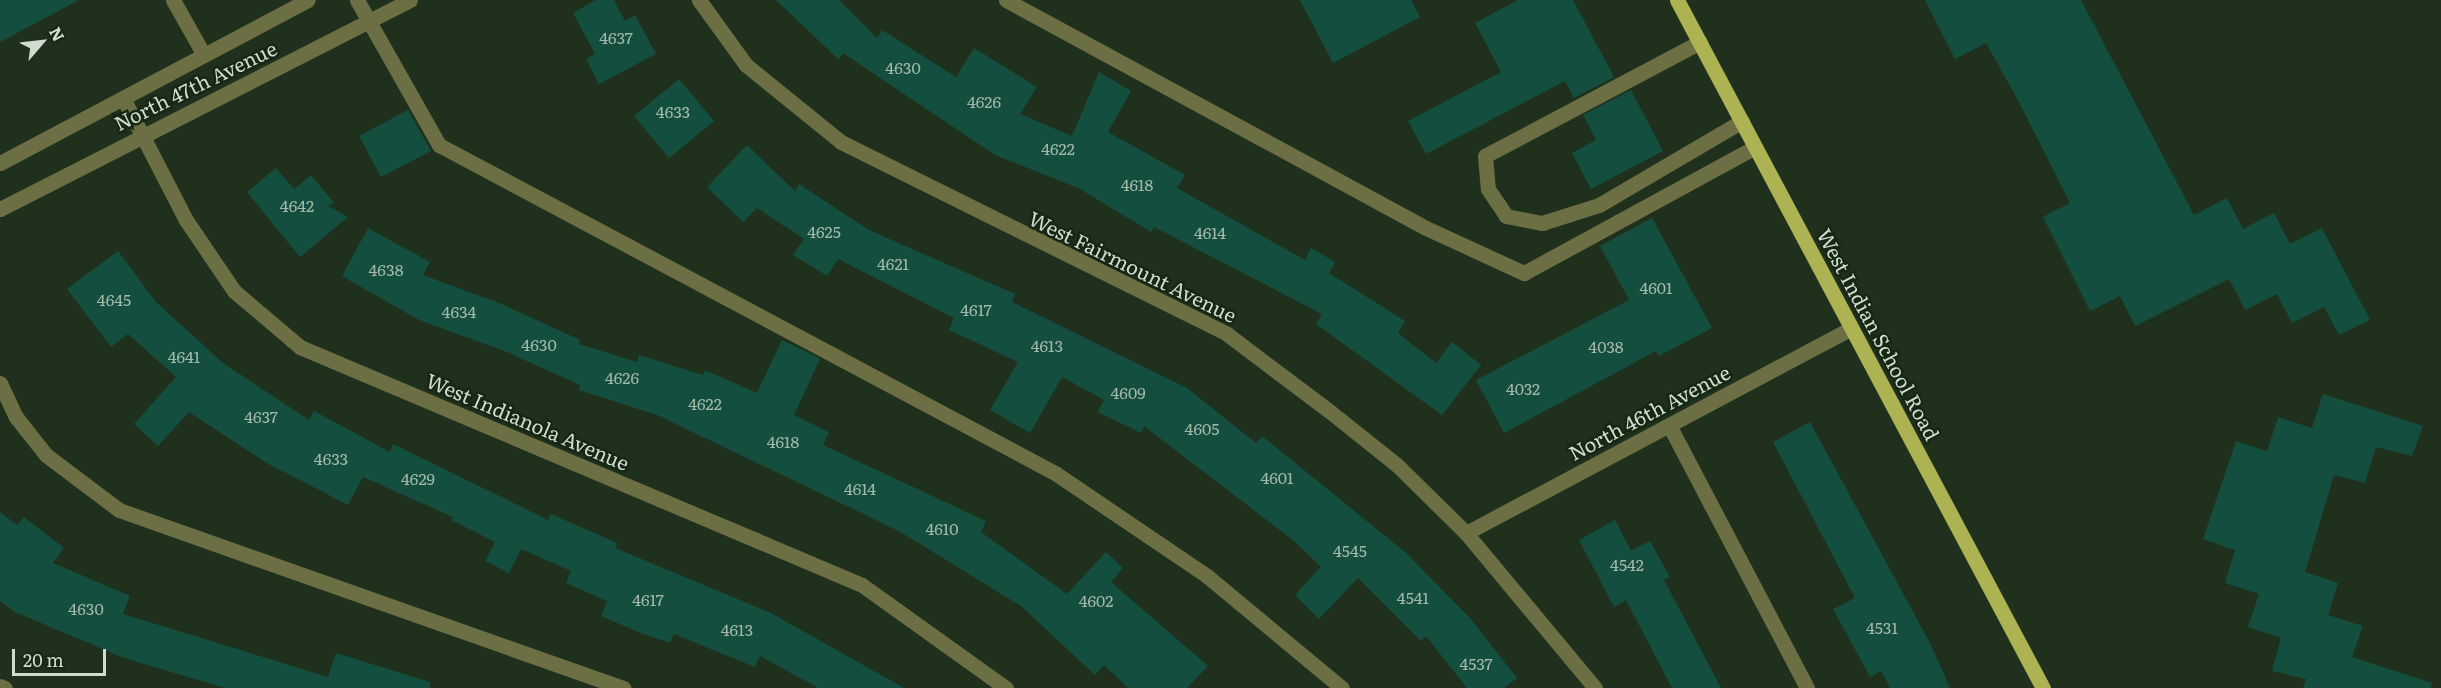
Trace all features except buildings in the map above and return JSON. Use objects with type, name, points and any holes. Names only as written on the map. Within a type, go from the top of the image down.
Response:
[{"type":"main road","name":"West Indian School Road","points":[[1677,0],[2043,688]]},
{"type":"street","points":[[173,0],[204,55]]},
{"type":"street","name":"North 47th Avenue","points":[[0,163],[308,0]]},
{"type":"street","points":[[357,0],[439,146],[1055,473],[1207,576],[1342,688]]},
{"type":"street","name":"North 47th Avenue","points":[[0,209],[141,134],[369,22],[392,4],[410,0]]},
{"type":"street","name":"West Fairmount Avenue","points":[[699,0],[746,65],[841,142],[1227,334],[1397,465],[1466,533],[1594,688]]},
{"type":"street","points":[[1006,0],[1405,217],[1524,273],[1755,147]]},
{"type":"street","points":[[1700,42],[1485,156],[1488,189],[1506,216],[1542,223],[1599,205],[1742,121]]},
{"type":"street","name":"West Indianola Avenue","points":[[123,98],[186,220],[234,291],[300,347],[862,585],[1006,688]]},
{"type":"street","name":"North 46th Avenue","points":[[1466,533],[1851,328]]},
{"type":"street","points":[[0,383],[16,417],[46,455],[119,510],[623,688]]},
{"type":"street","points":[[1669,424],[1807,688]]},
{"type":"street","points":[[0,686],[5,688]]}]
